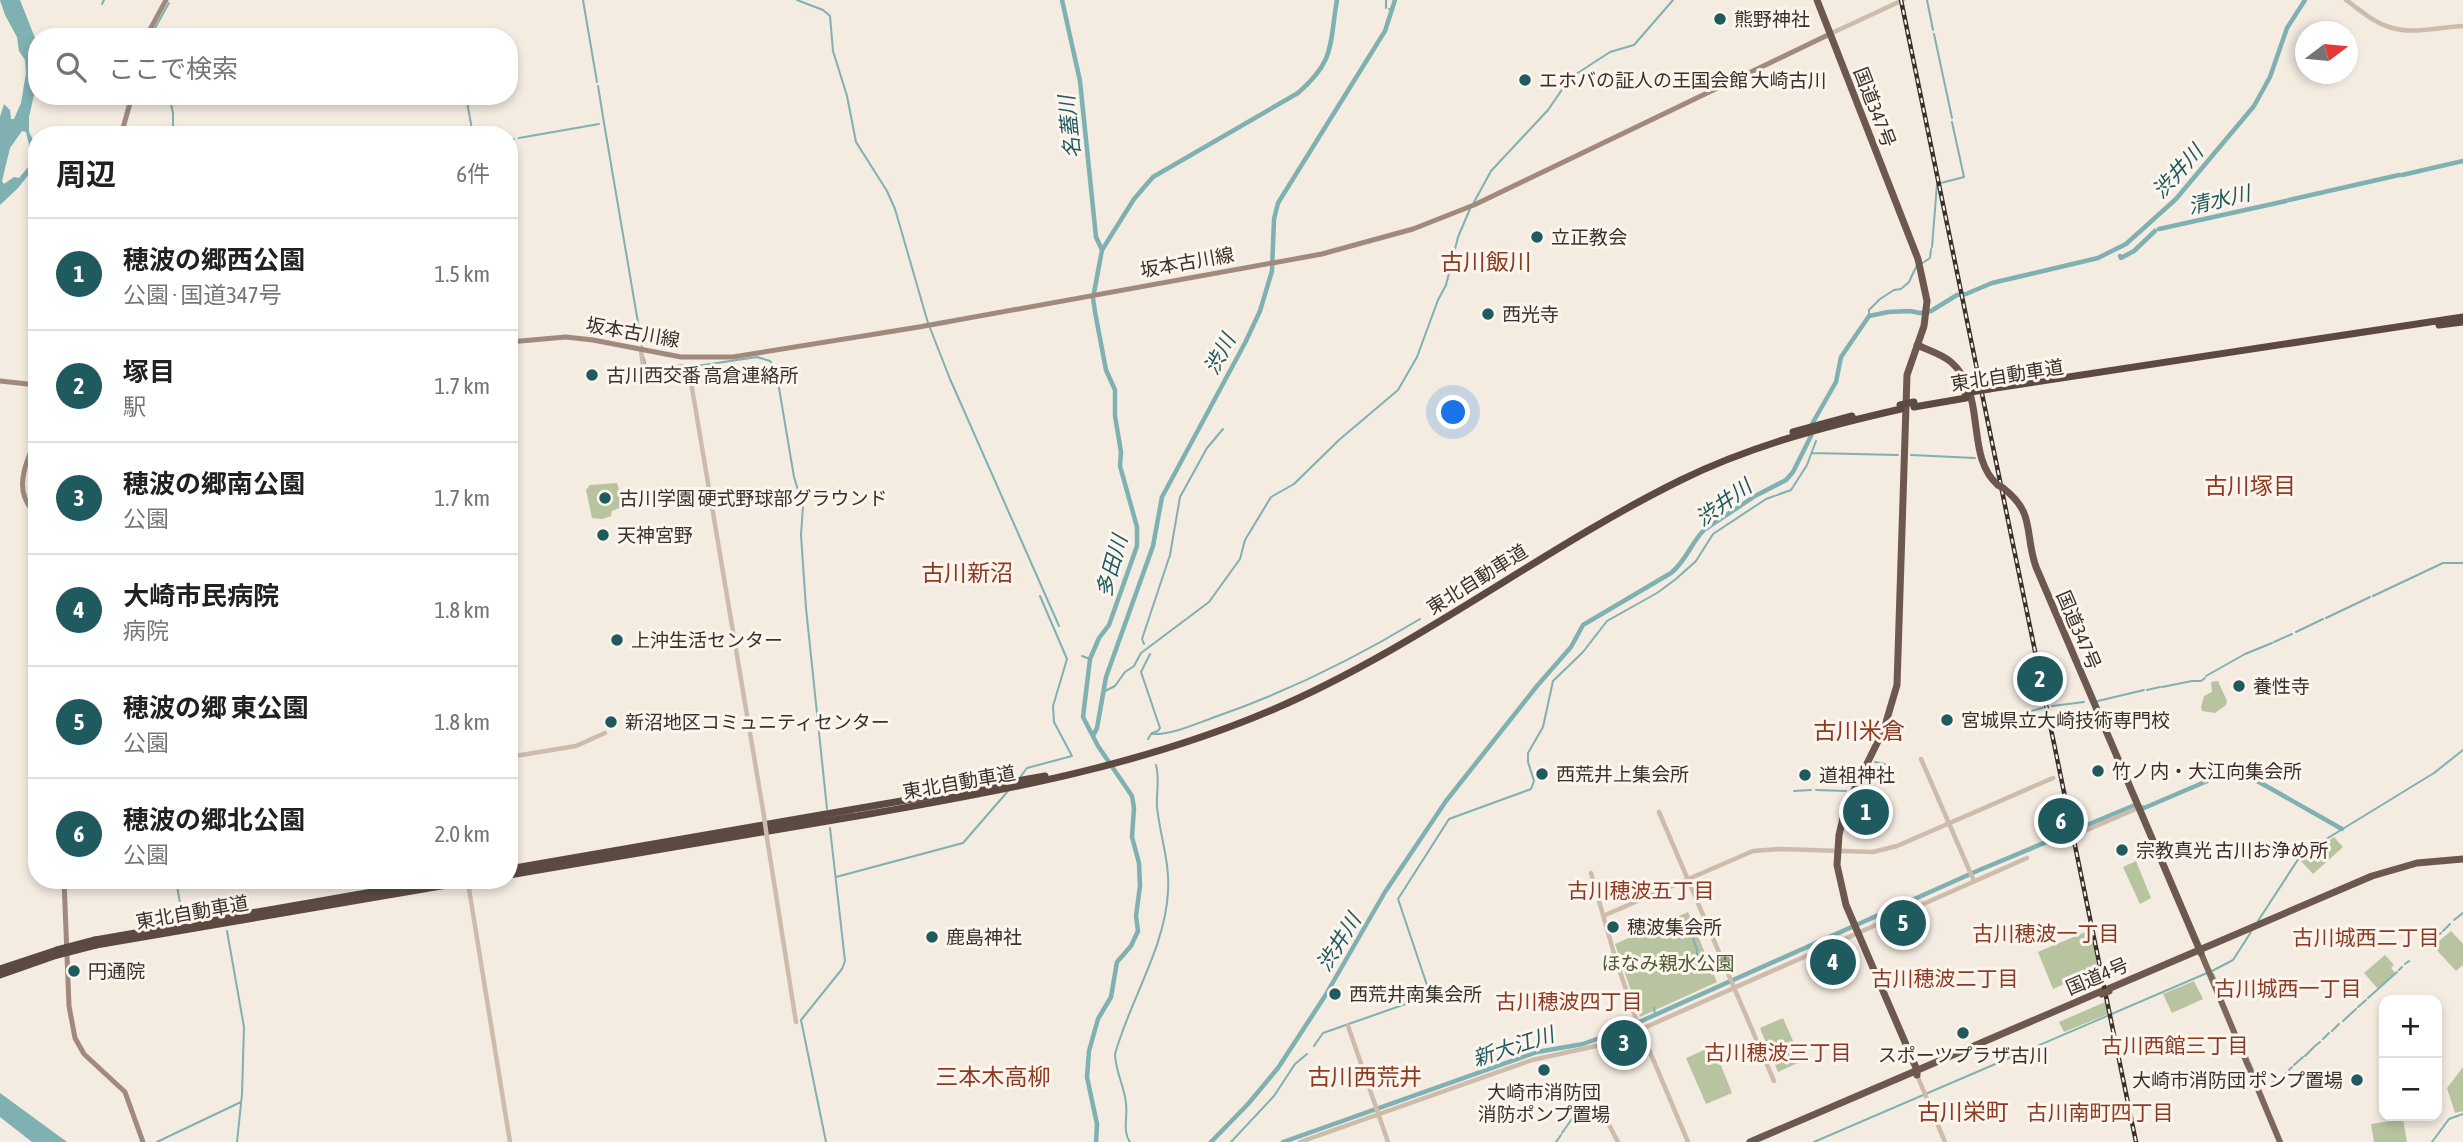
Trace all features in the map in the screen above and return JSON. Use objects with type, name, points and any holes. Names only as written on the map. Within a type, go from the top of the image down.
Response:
[{"type":"highway","name":"国道347号","points":[[1817,0],[1922,271],[1927,300],[1926,312],[1907,375],[1897,685],[1884,729],[1843,810],[1835,851],[1835,879],[1916,1072]]},
{"type":"highway","name":"東北自動車道","points":[[518,873],[1023,784],[1096,767],[1224,729],[1306,695],[1380,656],[1628,508],[1711,466],[1823,425],[1990,391],[2463,319]]},
{"type":"highway","name":"国道347号","points":[[1917,345],[1947,358],[1959,369],[1975,413],[1983,465],[1990,478],[2016,498],[2025,511],[2036,567],[2200,951]]},
{"type":"highway","name":"東北自動車道","points":[[518,868],[1008,787]]},
{"type":"highway","name":"国道4号","points":[[1750,1142],[2386,872],[2417,863],[2463,860]]},
{"type":"highway","name":"東北自動車道","points":[[0,969],[95,942],[391,889]]},
{"type":"highway","name":"東北自動車道","points":[[0,975],[95,942],[421,889]]},
{"type":"highway","name":"国道4号","points":[[1759,1142],[1916,1072]]},
{"type":"main road","points":[[151,28],[166,0]]},
{"type":"main road","name":"坂本古川線","points":[[518,341],[566,337],[692,358],[733,357],[1322,254],[1383,239],[1471,206],[1830,34]]},
{"type":"main road","points":[[124,126],[129,105]]},
{"type":"main road","points":[[0,381],[28,384]]},
{"type":"main road","points":[[28,460],[23,491],[28,504]]},
{"type":"main road","points":[[64,889],[69,1006],[75,1038],[83,1054],[125,1091],[143,1142]]},
{"type":"main road","points":[[2200,951],[2280,1142]]},
{"type":"street","points":[[1830,34],[1903,0]]},
{"type":"street","points":[[2346,0],[2381,24],[2395,29],[2463,26]]},
{"type":"street","points":[[641,350],[644,373],[683,366],[689,370],[796,1022]]},
{"type":"street","points":[[518,756],[576,746],[606,733]]},
{"type":"street","points":[[1921,759],[1973,879]]},
{"type":"street","points":[[1603,916],[1759,849],[1885,850],[2053,778]]},
{"type":"street","points":[[2087,830],[2138,807]]},
{"type":"street","points":[[1659,812],[1774,1081]]},
{"type":"street","points":[[1300,1142],[1532,1060],[1597,1046],[1639,1024],[2027,858]]},
{"type":"street","points":[[1591,873],[1639,1024],[1688,1142]]},
{"type":"street","points":[[469,889],[510,1142]]},
{"type":"street","points":[[1348,1026],[1388,1142]]},
{"type":"street","points":[[1916,1072],[1945,1142]]},
{"type":"street","points":[[1584,1105],[1609,1125],[1618,1142]]},
{"type":"green space","name":"古川学園 硬式野球部グラウンド","points":[[617,483],[624,506],[612,511],[611,516],[592,518],[586,490],[590,485]]},
{"type":"green space","points":[[2218,681],[2227,701],[2226,705],[2215,713],[2202,711],[2204,696],[2212,692],[2211,682]]},
{"type":"green space","points":[[2334,837],[2343,847],[2313,874],[2300,860]]},
{"type":"green space","points":[[2136,861],[2151,898],[2140,904],[2123,867]]},
{"type":"green space","name":"ほなみ親水公園","points":[[1688,912],[1717,982],[1640,1017],[1615,944]]},
{"type":"green space","points":[[2090,930],[2098,969],[2053,989],[2038,952]]},
{"type":"green space","points":[[2451,931],[2463,944],[2463,965],[2456,971],[2433,946]]},
{"type":"green space","points":[[2385,955],[2394,965],[2391,968],[2395,973],[2378,989],[2364,973]]},
{"type":"green space","points":[[2194,981],[2203,999],[2172,1013],[2163,994]]},
{"type":"green space","points":[[2105,1002],[2108,1014],[2064,1032],[2059,1022]]},
{"type":"green space","points":[[1783,1018],[1802,1061],[1778,1072],[1760,1028]]},
{"type":"green space","points":[[1713,1046],[1732,1093],[1706,1104],[1686,1058]]},
{"type":"green space","points":[[2463,1067],[2463,1111],[2455,1113],[2447,1088]]},
{"type":"green space","points":[[2403,1121],[2407,1142],[2374,1142],[2371,1124]]},
{"type":"water","points":[[0,0],[20,0],[31,28],[28,28],[28,105],[32,105],[28,140],[26,132],[22,131],[10,148],[2,181],[4,184],[14,177],[19,178],[28,167],[28,175],[0,205],[0,117],[4,104],[10,110],[11,119],[14,119],[21,103],[26,73],[25,60],[19,51],[17,37]]},
{"type":"water","points":[[0,1093],[67,1142],[32,1142],[0,1117]]},
{"type":"waterway","points":[[102,4],[104,0]]},
{"type":"waterway","points":[[583,0],[597,82]]},
{"type":"waterway","points":[[797,0],[823,10],[830,16],[833,51],[847,96],[856,142],[887,191],[895,209],[928,323]]},
{"type":"waterway","name":"名蓋川","points":[[1062,0],[1080,81],[1096,237],[1102,250]]},
{"type":"waterway","name":"多田川","points":[[1096,1142],[1097,1124],[1087,1077],[1089,1051],[1098,1019],[1111,997],[1117,962],[1131,946],[1138,931],[1136,916],[1140,886],[1139,863],[1132,837],[1132,796],[1098,746],[1083,717],[1090,659],[1099,638],[1109,625],[1137,546],[1137,527],[1120,466],[1115,390],[1106,370],[1093,298],[1102,250],[1134,199],[1153,177],[1298,93],[1310,81],[1319,71],[1329,51],[1337,0]]},
{"type":"waterway","points":[[1386,0],[1386,8]]},
{"type":"waterway","name":"渋川","points":[[1093,736],[1097,728],[1106,677],[1153,546],[1162,497],[1260,311],[1272,271],[1274,219],[1278,203],[1385,31],[1395,0]]},
{"type":"waterway","points":[[1473,204],[1491,171],[1548,110],[1570,78],[1610,52],[1634,45],[1673,0]]},
{"type":"waterway","points":[[1927,0],[1933,30]]},
{"type":"waterway","name":"渋井川","points":[[1211,1142],[1278,1068],[1325,996],[1385,892],[1446,801],[1571,647],[1583,625],[1671,573],[1704,530],[1755,496],[1786,480],[1793,472],[1811,436],[1812,424],[1836,382],[1841,357],[1869,316],[1888,312],[1931,311],[1957,295],[1992,283],[2098,258],[2126,244],[2176,199],[2254,106],[2270,77],[2287,28],[2305,0]]},
{"type":"waterway","points":[[155,28],[169,3]]},
{"type":"waterway","points":[[1934,34],[1952,118]]},
{"type":"waterway","points":[[598,86],[604,123]]},
{"type":"waterway","points":[[171,105],[173,126]]},
{"type":"waterway","points":[[468,105],[471,126]]},
{"type":"waterway","points":[[1932,247],[1937,184],[1964,177],[1952,122]]},
{"type":"waterway","points":[[604,123],[642,346]]},
{"type":"waterway","points":[[519,138],[599,124]]},
{"type":"waterway","name":"清水川","points":[[2402,175],[2463,161]]},
{"type":"waterway","name":"清水川","points":[[2289,200],[2399,175]]},
{"type":"waterway","name":"清水川","points":[[2159,229],[2286,201]]},
{"type":"waterway","points":[[1103,692],[1115,686],[1125,672],[1134,666],[1141,653],[1209,602],[1240,559],[1245,540],[1271,497],[1294,484],[1339,440],[1398,390],[1417,357],[1446,285],[1458,237],[1470,209]]},
{"type":"waterway","name":"清水川","points":[[2120,256],[2121,258],[2134,251],[2155,231]]},
{"type":"waterway","points":[[1921,264],[1930,258],[1931,249]]},
{"type":"waterway","points":[[1869,316],[1869,310],[1880,299],[1909,282],[1916,267]]},
{"type":"waterway","points":[[930,328],[1059,626]]},
{"type":"waterway","points":[[690,367],[757,357],[770,361],[776,370],[794,477],[803,506],[801,535],[806,608],[827,809]]},
{"type":"waterway","points":[[644,358],[646,368]]},
{"type":"waterway","points":[[647,375],[684,368]]},
{"type":"waterway","points":[[1144,644],[1142,639],[1170,555],[1180,497],[1207,448],[1223,429]]},
{"type":"waterway","points":[[1422,999],[1428,988],[1398,899],[1449,819],[1531,789],[1534,781],[1528,753],[1543,727],[1553,681],[1583,652],[1607,621],[1657,593],[1696,561],[1713,534],[1766,499],[1791,490],[1807,465],[1816,441]]},
{"type":"waterway","points":[[1812,453],[1898,455]]},
{"type":"waterway","points":[[1911,455],[1975,458]]},
{"type":"waterway","points":[[2373,596],[2443,563],[2463,563]]},
{"type":"waterway","points":[[1021,776],[1027,768],[1072,756],[1054,722],[1053,706],[1067,659],[1040,596]]},
{"type":"waterway","points":[[2326,618],[2370,597]]},
{"type":"waterway","points":[[1148,739],[1151,734],[1190,726],[1292,686],[1370,648],[1420,619]]},
{"type":"waterway","points":[[2296,632],[2323,619]]},
{"type":"waterway","points":[[2274,642],[2292,634]]},
{"type":"waterway","points":[[2206,676],[2245,654],[2272,643]]},
{"type":"waterway","points":[[1150,654],[1141,672],[1160,728],[1152,733]]},
{"type":"waterway","points":[[1082,656],[1090,659]]},
{"type":"waterway","points":[[2162,687],[2201,681],[2205,678]]},
{"type":"waterway","points":[[2147,690],[2160,687]]},
{"type":"waterway","points":[[2098,701],[2144,690]]},
{"type":"waterway","points":[[2052,706],[2084,702]]},
{"type":"waterway","points":[[2014,715],[2043,708]]},
{"type":"waterway","points":[[2006,718],[2012,716]]},
{"type":"waterway","points":[[2000,720],[2004,719]]},
{"type":"waterway","points":[[1987,726],[1998,721]]},
{"type":"waterway","points":[[2258,921],[2305,852],[2434,773],[2463,750]]},
{"type":"waterway","points":[[1875,762],[1885,764]]},
{"type":"waterway","points":[[1130,1142],[1126,1129],[1125,1098],[1115,1054],[1161,933],[1168,892],[1168,870],[1157,807],[1156,765]]},
{"type":"waterway","name":"新大江川","points":[[2140,807],[2144,808],[2212,779],[2239,775],[2259,782],[2342,829]]},
{"type":"waterway","points":[[1794,791],[1811,790]]},
{"type":"waterway","points":[[1816,790],[1846,791]]},
{"type":"waterway","points":[[836,877],[963,843],[1008,791]]},
{"type":"waterway","name":"新大江川","points":[[1283,1142],[1537,1052],[1583,1044],[1619,1031],[1977,871],[2135,805]]},
{"type":"waterway","points":[[826,1142],[801,1020],[842,969],[845,961],[830,828]]},
{"type":"waterway","points":[[178,889],[181,909]]},
{"type":"waterway","points":[[184,911],[223,908]]},
{"type":"waterway","points":[[2454,920],[2463,913]]},
{"type":"waterway","points":[[1668,925],[1683,919],[1690,927]]},
{"type":"waterway","points":[[2443,931],[2450,924]]},
{"type":"waterway","points":[[1690,929],[1697,950]]},
{"type":"waterway","points":[[227,931],[244,1027],[237,1142]]},
{"type":"waterway","points":[[2212,971],[2233,960],[2251,932]]},
{"type":"waterway","points":[[2432,940],[2436,937]]},
{"type":"waterway","points":[[2423,948],[2429,943]]},
{"type":"waterway","points":[[1667,968],[1681,960],[1697,958],[1697,952]]},
{"type":"waterway","points":[[2405,964],[2409,961]]},
{"type":"waterway","points":[[2399,970],[2402,967]]},
{"type":"waterway","points":[[2368,998],[2397,972]]},
{"type":"waterway","points":[[1814,1142],[2207,973]]},
{"type":"waterway","points":[[2213,974],[2217,983]]},
{"type":"waterway","points":[[1314,1046],[1323,1033],[1420,999]]},
{"type":"waterway","points":[[2358,1007],[2366,1000]]},
{"type":"waterway","name":"新大江川","points":[[1654,1008],[1655,1015]]},
{"type":"waterway","points":[[2343,1021],[2356,1009]]},
{"type":"waterway","points":[[2332,1031],[2339,1024]]},
{"type":"waterway","points":[[2323,1039],[2329,1033]]},
{"type":"waterway","points":[[2315,1046],[2320,1042]]},
{"type":"waterway","points":[[2305,1056],[2314,1047]]},
{"type":"waterway","points":[[2246,1053],[2249,1061]]},
{"type":"waterway","points":[[1231,1142],[1274,1096],[1295,1064],[1307,1054]]},
{"type":"waterway","points":[[2294,1065],[2303,1057]]},
{"type":"waterway","points":[[2250,1063],[2254,1072]]},
{"type":"waterway","points":[[2289,1070],[2292,1067]]},
{"type":"waterway","points":[[2278,1079],[2287,1072]]},
{"type":"waterway","points":[[2270,1085],[2276,1080]]},
{"type":"waterway","points":[[157,1142],[241,1102]]},
{"type":"waterway","points":[[1562,1133],[1581,1106]]},
{"type":"waterway","points":[[2432,1142],[2449,1119],[2463,1114]]},
{"type":"waterway","points":[[1556,1142],[1561,1135]]},
{"type":"railway","points":[[1901,0],[2136,1142]]},
{"type":"place","name":"熊野神社","points":[[1720,19]]},
{"type":"place","name":"エホバの証人の王国会館 大崎古川","points":[[1525,80]]},
{"type":"place","name":"立正教会","points":[[1537,237]]},
{"type":"place","name":"西光寺","points":[[1488,314]]},
{"type":"place","name":"古川西交番 高倉連絡所","points":[[592,375]]},
{"type":"place","name":"古川学園 硬式野球部グラウンド","points":[[605,498]]},
{"type":"place","name":"天神宮野","points":[[603,535]]},
{"type":"place","name":"上沖生活センター","points":[[617,640]]},
{"type":"place","name":"塚目","points":[[2040,679]]},
{"type":"place","name":"養性寺","points":[[2239,686]]},
{"type":"place","name":"宮城県立大崎技術専門校","points":[[1947,720]]},
{"type":"place","name":"新沼地区コミュニティセンター","points":[[611,722]]},
{"type":"place","name":"竹ノ内・大江向集会所","points":[[2098,771]]},
{"type":"place","name":"西荒井上集会所","points":[[1542,774]]},
{"type":"place","name":"道祖神社","points":[[1805,775]]},
{"type":"place","name":"穂波の郷西公園","points":[[1866,812]]},
{"type":"place","name":"穂波の郷北公園","points":[[2061,821]]},
{"type":"place","name":"宗教真光 古川お浄め所","points":[[2122,850]]},
{"type":"place","name":"穂波の郷 東公園","points":[[1903,923]]},
{"type":"place","name":"穂波集会所","points":[[1613,927]]},
{"type":"place","name":"鹿島神社","points":[[932,937]]},
{"type":"place","name":"大崎市民病院","points":[[1833,962]]},
{"type":"place","name":"円通院","points":[[74,971]]},
{"type":"place","name":"西荒井南集会所","points":[[1335,994]]},
{"type":"place","name":"スポーツプラザ古川","points":[[1963,1033]]},
{"type":"place","name":"穂波の郷南公園","points":[[1624,1043]]},
{"type":"place","name":"大崎市消防団 消防ポンプ置場","points":[[1544,1070]]},
{"type":"place","name":"大崎市消防団 ポンプ置場","points":[[2357,1080]]},
{"type":"district","name":"古川飯川","points":[[1486,262]]},
{"type":"district","name":"古川塚目","points":[[2250,486]]},
{"type":"district","name":"古川新沼","points":[[967,573]]},
{"type":"district","name":"古川米倉","points":[[1859,731]]},
{"type":"district","name":"古川穂波五丁目","points":[[1641,890]]},
{"type":"district","name":"古川穂波一丁目","points":[[2046,933]]},
{"type":"district","name":"古川城西二丁目","points":[[2366,937]]},
{"type":"district","name":"古川穂波二丁目","points":[[1945,978]]},
{"type":"district","name":"古川城西一丁目","points":[[2288,988]]},
{"type":"district","name":"古川穂波四丁目","points":[[1569,1001]]},
{"type":"district","name":"古川西館三丁目","points":[[2175,1045]]},
{"type":"district","name":"古川穂波三丁目","points":[[1778,1052]]},
{"type":"district","name":"三本木高柳","points":[[993,1077]]},
{"type":"district","name":"古川西荒井","points":[[1365,1077]]},
{"type":"district","name":"古川栄町","points":[[1963,1112]]},
{"type":"district","name":"古川南町四丁目","points":[[2100,1112]]}]
